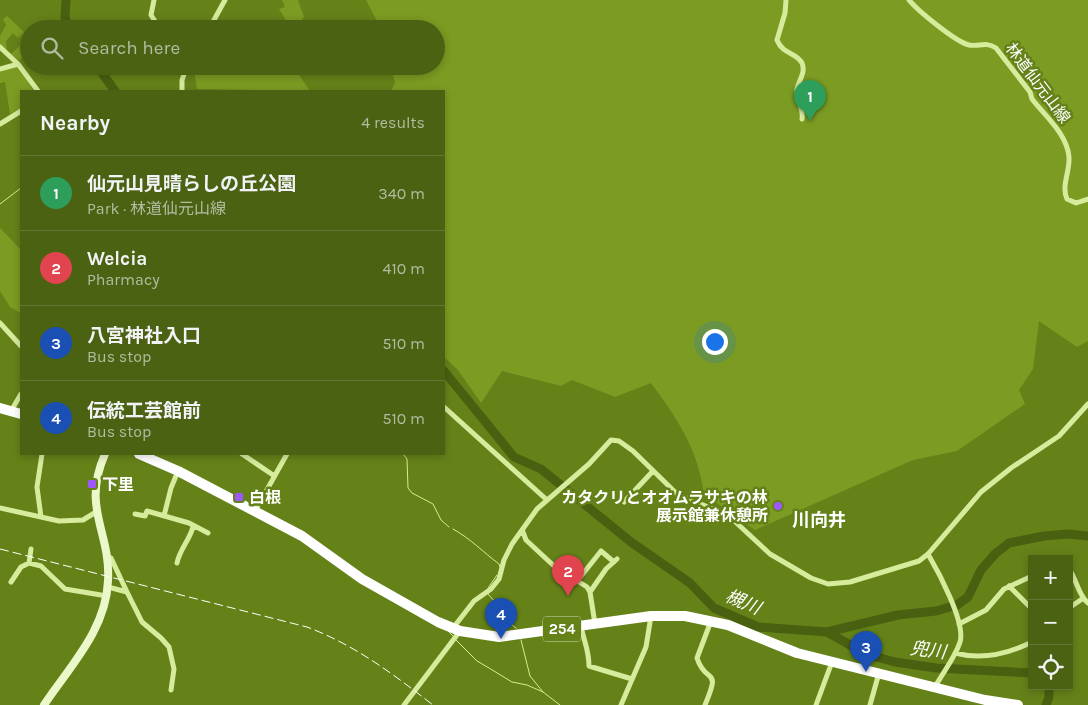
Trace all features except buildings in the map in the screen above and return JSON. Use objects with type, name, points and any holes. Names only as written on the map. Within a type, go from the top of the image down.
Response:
[{"type":"highway","points":[[0,408],[16,412]]},
{"type":"highway","name":"254","points":[[152,456],[302,536],[389,595],[456,630],[499,637],[667,615],[711,621],[744,631],[797,653],[985,700],[1018,705]]},
{"type":"street","points":[[154,0],[151,15],[154,20]]},
{"type":"street","points":[[214,20],[225,0]]},
{"type":"street","points":[[786,0],[785,13],[777,40],[780,47],[802,63],[804,73],[797,91],[803,112],[802,119]]},
{"type":"street","name":"林道仙元山線","points":[[909,0],[919,12],[936,23],[948,35],[956,36],[968,45],[989,44],[996,48],[1030,92],[1032,99],[1064,137],[1068,164],[1064,193],[1067,199],[1073,203],[1088,199]]},
{"type":"street","points":[[0,47],[20,67]]},
{"type":"street","points":[[0,69],[18,64]]},
{"type":"street","points":[[26,75],[37,90]]},
{"type":"street","points":[[182,90],[183,75]]},
{"type":"street","points":[[0,124],[20,112]]},
{"type":"street","points":[[0,324],[20,345]]},
{"type":"street","points":[[16,412],[20,398]]},
{"type":"street","points":[[404,705],[474,601],[491,589],[499,579],[504,560],[512,544],[523,532],[530,518],[547,500],[577,475],[609,441],[615,440],[633,451],[677,494],[730,516],[770,554],[812,578],[828,584],[850,582],[919,561],[928,554],[981,492],[1011,468],[1059,436],[1088,404]]},
{"type":"street","points":[[445,408],[471,429],[547,500]]},
{"type":"street","points":[[41,517],[37,488],[42,455]]},
{"type":"street","points":[[44,705],[92,635],[100,619],[107,596],[106,556],[96,512],[96,482],[106,455]]},
{"type":"street","points":[[243,455],[273,475]]},
{"type":"street","points":[[255,511],[285,455]]},
{"type":"street","points":[[164,516],[171,488],[178,471]]},
{"type":"street","points":[[624,502],[653,471]]},
{"type":"street","points":[[0,508],[59,521],[80,520],[96,512]]},
{"type":"street","points":[[135,514],[145,516],[147,511],[189,523],[192,527],[208,533]]},
{"type":"street","points":[[177,563],[182,548],[189,542],[192,527]]},
{"type":"street","points":[[523,532],[526,540],[554,566],[578,580],[590,592],[595,624]]},
{"type":"street","points":[[29,563],[31,549]]},
{"type":"street","points":[[578,580],[601,551],[615,560],[590,592]]},
{"type":"street","points":[[928,554],[938,570],[948,595],[961,638],[954,655],[935,687]]},
{"type":"street","points":[[106,556],[111,558],[142,622],[161,638],[169,648],[174,669],[172,690]]},
{"type":"street","points":[[10,582],[20,566],[29,563],[41,566],[59,585],[68,590],[107,596]]},
{"type":"street","points":[[1073,574],[1076,578],[1082,599],[1088,604]]},
{"type":"street","points":[[958,623],[986,610],[1009,586],[1028,578]]},
{"type":"street","points":[[1009,586],[1028,605]]},
{"type":"street","points":[[108,587],[127,592]]},
{"type":"street","points":[[1073,605],[1082,599]]},
{"type":"street","points":[[621,705],[646,647],[651,616]]},
{"type":"street","points":[[705,705],[714,682],[713,677],[704,669],[697,658],[711,621]]},
{"type":"street","points":[[581,626],[584,641],[590,651],[589,666],[632,679]]},
{"type":"street","points":[[954,655],[979,657],[1014,650],[1028,644]]},
{"type":"street","points":[[816,705],[832,662]]},
{"type":"street","points":[[870,705],[879,673]]},
{"type":"green space","points":[[282,0],[298,0],[304,17],[301,20],[286,20],[279,9],[285,7]]},
{"type":"green space","points":[[366,0],[1088,0],[1088,341],[1077,347],[1039,321],[1033,369],[1019,390],[1025,404],[957,451],[913,460],[755,530],[704,494],[697,463],[685,435],[651,383],[615,397],[572,380],[561,386],[502,371],[481,403],[458,370],[445,358],[445,90],[392,90],[395,83],[393,75],[445,75],[445,20],[376,20]]},
{"type":"green space","points":[[7,16],[20,28],[20,36],[18,38],[13,33],[6,41],[7,50],[0,44],[0,36],[6,25],[3,19]]},
{"type":"green space","points":[[20,46],[20,59],[11,54]]},
{"type":"green space","points":[[17,66],[20,75],[23,75],[33,90],[20,90],[20,109],[10,114],[5,82],[0,83],[0,72]]},
{"type":"green space","points":[[195,75],[299,75],[309,90],[254,90],[197,89]]},
{"type":"green space","points":[[0,228],[20,249],[20,312],[10,307],[0,291]]},
{"type":"waterway","name":"槻川","points":[[66,0],[66,20]]},
{"type":"waterway","name":"槻川","points":[[103,75],[114,90]]},
{"type":"waterway","points":[[0,204],[20,189]]},
{"type":"waterway","name":"槻川","points":[[445,372],[514,457],[541,469],[631,542],[690,583],[714,608],[758,627],[827,632],[898,615],[936,611],[957,605],[968,597],[981,570],[995,554],[1009,543],[1044,536],[1068,534],[1088,536]]},
{"type":"waterway","points":[[404,455],[407,459],[408,488],[412,493],[433,504],[441,520],[449,527]]},
{"type":"waterway","points":[[453,529],[466,537],[499,564],[500,567]]},
{"type":"waterway","points":[[488,588],[497,575]]},
{"type":"waterway","points":[[488,594],[497,604],[497,614],[516,628]]},
{"type":"waterway","points":[[448,631],[454,637]]},
{"type":"waterway","name":"兜川","points":[[827,632],[866,654],[895,662],[936,668],[1028,673]]},
{"type":"waterway","points":[[456,640],[477,661],[512,682],[527,685],[543,692]]},
{"type":"waterway","points":[[521,640],[530,676],[543,692],[560,705]]},
{"type":"waterway","name":"兜川","points":[[1046,705],[1049,690]]},
{"type":"railway","points":[[0,549],[307,627],[357,651],[388,671],[433,705]]},
{"type":"place","name":"仙元山見晴らしの丘公園","points":[[810,121]]},
{"type":"place","name":"下里","points":[[92,484]]},
{"type":"place","name":"白根","points":[[239,497]]},
{"type":"place","name":"カタクリとオオムラサキの林 展示館兼休憩所","points":[[778,506]]},
{"type":"place","name":"Welcia","points":[[568,596]]},
{"type":"place","name":"伝統工芸館前","points":[[501,639]]},
{"type":"place","name":"八宮神社入口","points":[[866,672]]},
{"type":"district","name":"川向井","points":[[819,520]]}]
